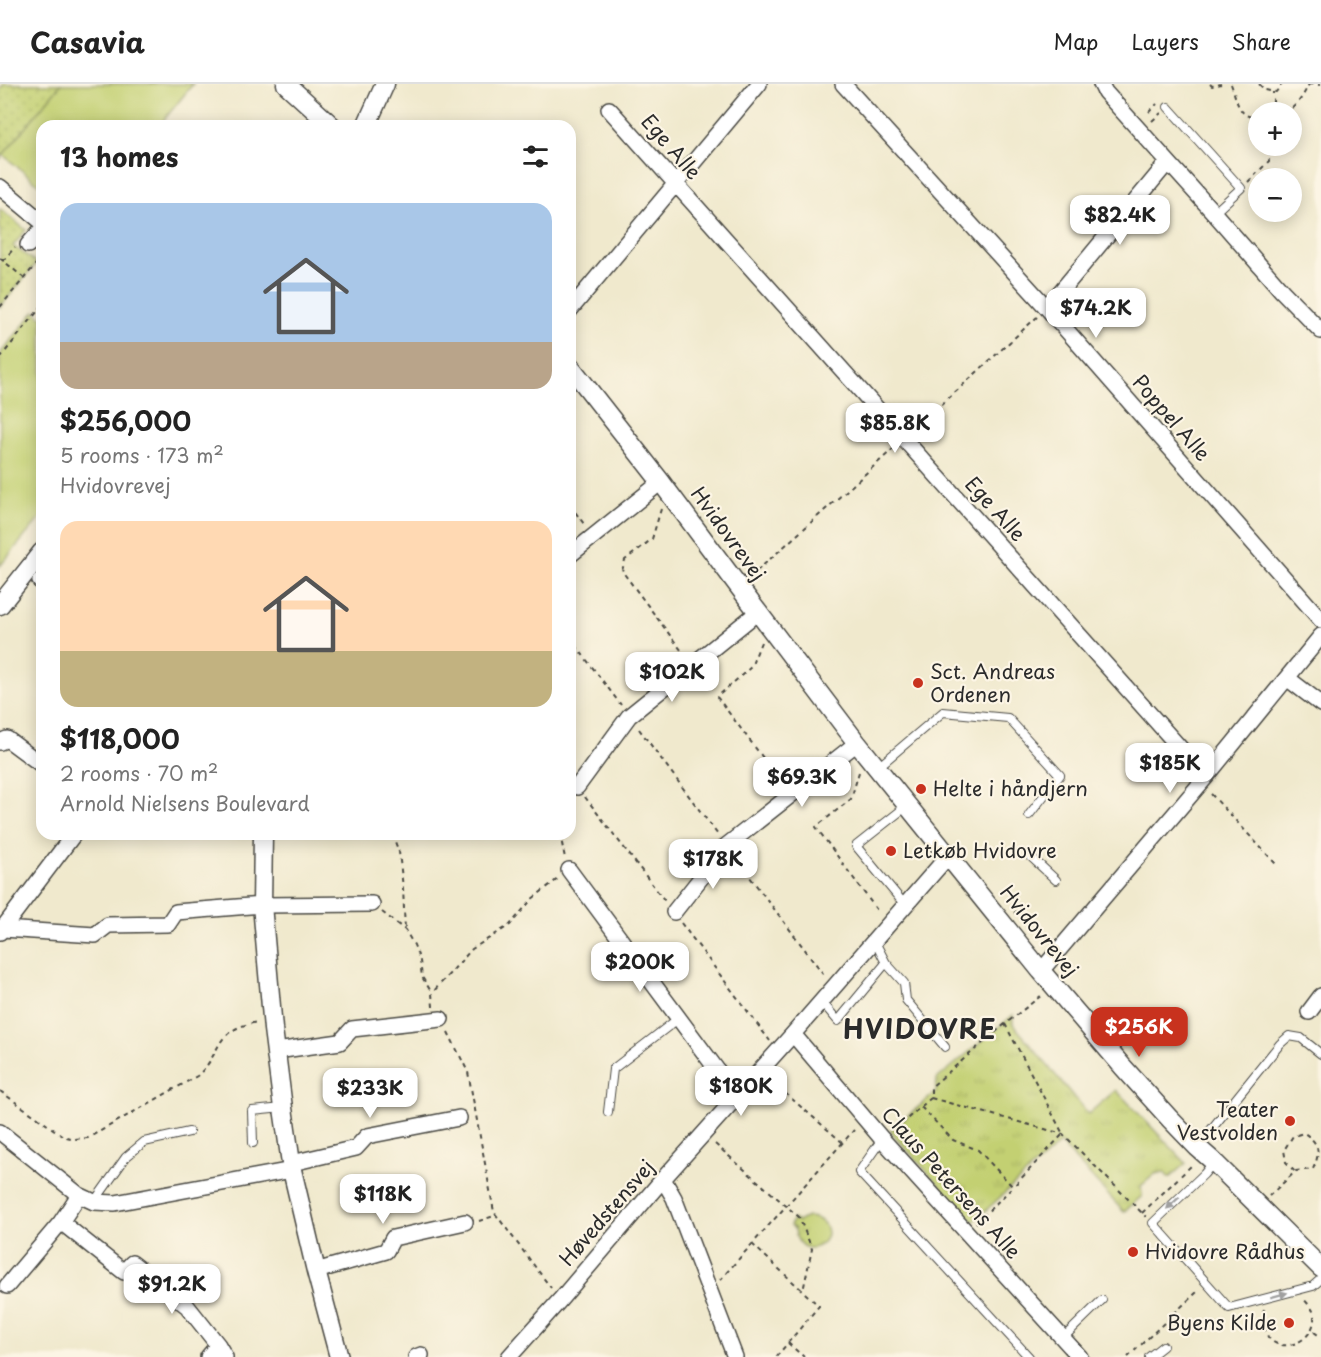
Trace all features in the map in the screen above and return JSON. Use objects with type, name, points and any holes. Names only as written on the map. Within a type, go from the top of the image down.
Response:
[{"type":"street","points":[[286,84],[325,120]]},
{"type":"street","points":[[369,120],[385,84]]},
{"type":"street","points":[[576,303],[759,84]]},
{"type":"street","name":"Poppel Alle","points":[[843,84],[1047,308],[1321,620]]},
{"type":"street","points":[[1101,84],[1105,92],[1167,162],[1282,291],[1321,331]]},
{"type":"street","name":"Ege Alle","points":[[609,108],[1203,781]]},
{"type":"street","points":[[1047,308],[1167,162]]},
{"type":"street","points":[[0,187],[36,217]]},
{"type":"street","points":[[28,245],[36,236]]},
{"type":"street","name":"Hvidovrevej","points":[[576,374],[664,485],[857,743],[1041,971],[1123,1067],[1205,1154],[1321,1268]]},
{"type":"street","name":"Hvidovrevej","points":[[576,550],[664,485]]},
{"type":"street","points":[[2,599],[36,559]]},
{"type":"street","name":"Hvidovrevej","points":[[577,788],[629,716],[693,665],[763,619]]},
{"type":"street","points":[[1041,971],[1203,781],[1321,636]]},
{"type":"street","points":[[1287,678],[1321,704]]},
{"type":"street","points":[[0,742],[7,739],[36,761]]},
{"type":"street","points":[[674,912],[726,846],[857,743]]},
{"type":"street","points":[[1,929],[69,840]]},
{"type":"street","points":[[263,840],[262,905],[272,1021],[283,1108],[292,1166],[339,1357]]},
{"type":"street","name":"Høvedstensvej","points":[[509,1357],[949,855]]},
{"type":"street","points":[[569,870],[737,1097]]},
{"type":"street","points":[[1,929],[95,935],[108,925],[168,924],[176,912],[262,905],[372,904]]},
{"type":"street","points":[[1309,1012],[1321,996]]},
{"type":"street","points":[[276,1051],[340,1042],[352,1029],[441,1019]]},
{"type":"street","name":"Claus Petersens Alle","points":[[793,1034],[882,1139],[1080,1357]]},
{"type":"street","points":[[0,1132],[79,1195],[94,1202],[115,1203],[292,1166],[356,1149],[367,1136],[459,1118]]},
{"type":"street","points":[[663,1179],[674,1198],[735,1357]]},
{"type":"street","points":[[8,1286],[61,1222],[79,1195]]},
{"type":"street","points":[[61,1222],[124,1272],[132,1263],[187,1306],[217,1353]]},
{"type":"street","points":[[316,1271],[386,1251],[393,1238],[465,1222]]},
{"type":"lane","points":[[1168,107],[1241,188],[1214,213]]},
{"type":"lane","points":[[877,768],[943,712],[1008,718],[1060,775],[1029,815]]},
{"type":"lane","points":[[905,904],[856,846],[908,805]]},
{"type":"lane","points":[[1028,854],[1056,880]]},
{"type":"lane","points":[[874,940],[886,963],[904,983],[906,1000],[945,1047]]},
{"type":"lane","points":[[821,1001],[838,1021],[886,963]]},
{"type":"lane","points":[[608,1112],[613,1069],[680,1018]]},
{"type":"lane","points":[[1321,1054],[1301,1038],[1289,1036],[1280,1044],[1205,1154],[1204,1174],[1153,1223],[1229,1308],[1313,1286],[1321,1279]]},
{"type":"lane","points":[[253,1143],[252,1111],[283,1108]]},
{"type":"lane","points":[[94,1202],[126,1157],[144,1142],[189,1132]]},
{"type":"lane","points":[[882,1139],[859,1172],[1029,1357]]},
{"type":"lane","points":[[1063,1338],[1102,1300]]},
{"type":"lane","points":[[1149,1357],[1163,1346]]},
{"type":"path","points":[[1210,84],[1212,86],[1221,84]]},
{"type":"path","points":[[1231,84],[1242,113],[1248,117]]},
{"type":"path","points":[[1259,84],[1265,90],[1273,92],[1276,92],[1282,84]]},
{"type":"path","points":[[1299,102],[1309,84],[1321,85]]},
{"type":"path","points":[[1273,92],[1273,102]]},
{"type":"path","points":[[1141,131],[1168,107],[1161,100],[1149,112]]},
{"type":"path","points":[[1241,188],[1269,161],[1269,156]]},
{"type":"path","points":[[0,258],[24,278]]},
{"type":"path","points":[[0,307],[36,264]]},
{"type":"path","points":[[0,358],[36,313]]},
{"type":"path","points":[[664,485],[652,539],[625,560],[622,571],[693,665]]},
{"type":"path","points":[[576,512],[594,536]]},
{"type":"path","points":[[763,619],[751,667],[717,697],[792,795]]},
{"type":"path","points":[[576,646],[833,987]]},
{"type":"path","points":[[1203,781],[1212,796],[1276,864]]},
{"type":"path","points":[[394,840],[399,852],[405,930]]},
{"type":"path","points":[[432,993],[472,949],[510,926],[532,899],[569,870],[566,866],[561,840]]},
{"type":"path","points":[[1002,922],[1029,903]]},
{"type":"path","points":[[372,904],[405,930],[414,945],[420,961],[422,977],[432,993],[432,1005],[468,1072],[494,1212],[560,1300]]},
{"type":"path","points":[[882,1139],[931,1098],[931,1087],[1054,986]]},
{"type":"path","points":[[0,1091],[63,1136],[74,1139],[88,1138],[197,1077],[229,1032],[242,1026],[272,1021]]},
{"type":"path","points":[[1005,1024],[1063,1134],[1153,1223]]},
{"type":"path","points":[[760,1071],[843,1142]]},
{"type":"path","points":[[931,1098],[1063,1134]]},
{"type":"path","points":[[921,1107],[953,1140],[978,1150],[1013,1187]]},
{"type":"path","points":[[710,1291],[865,1118]]},
{"type":"path","points":[[1258,1206],[1295,1172],[1313,1169],[1318,1162],[1321,1153],[1316,1141],[1304,1133],[1293,1136],[1284,1150],[1286,1162],[1295,1172]]},
{"type":"path","points":[[704,1134],[799,1217],[812,1249],[803,1291]]},
{"type":"path","points":[[966,1232],[1063,1134]]},
{"type":"path","points":[[1142,1213],[1205,1154]]},
{"type":"path","points":[[465,1222],[477,1222],[497,1215]]},
{"type":"path","points":[[752,1244],[819,1306],[776,1357]]},
{"type":"path","points":[[1128,1357],[1206,1283]]},
{"type":"path","points":[[1296,1290],[1313,1311],[1317,1323],[1307,1341]]},
{"type":"path","points":[[1266,1298],[1263,1324],[1266,1332],[1270,1341],[1286,1350]]},
{"type":"path","points":[[1314,1332],[1321,1337]]},
{"type":"path","points":[[788,1343],[804,1357]]},
{"type":"green space","points":[[4,84],[61,84],[0,159],[0,89]]},
{"type":"green space","points":[[61,84],[193,84],[164,120],[36,120],[36,182],[3,155]]},
{"type":"green space","points":[[0,209],[26,230],[13,246],[36,264],[0,307]]},
{"type":"green space","points":[[35,311],[36,523],[0,566],[0,354]]},
{"type":"green space","points":[[1013,1015],[1013,1024],[1088,1114],[1116,1090],[1186,1163],[1169,1178],[1164,1172],[1155,1174],[1141,1186],[1142,1196],[1124,1212],[1060,1143],[973,1222],[890,1131],[936,1092],[937,1079]]},
{"type":"green space","points":[[807,1217],[821,1220],[827,1232],[822,1244],[816,1247],[802,1246],[797,1239],[795,1229],[790,1226],[793,1219],[798,1222]]},
{"type":"place","name":"Sct. Andreas Ordenen","points":[[918,683]]},
{"type":"place","name":"Helte i håndjern","points":[[921,789]]},
{"type":"place","name":"Letkøb Hvidovre","points":[[891,851]]},
{"type":"place","name":"Teater Vestvolden","points":[[1290,1121]]},
{"type":"place","name":"Hvidovre Rådhus","points":[[1133,1252]]},
{"type":"place","name":"Byens Kilde","points":[[1289,1323]]},
{"type":"district","name":"HVIDOVRE","points":[[920,1030]]}]
